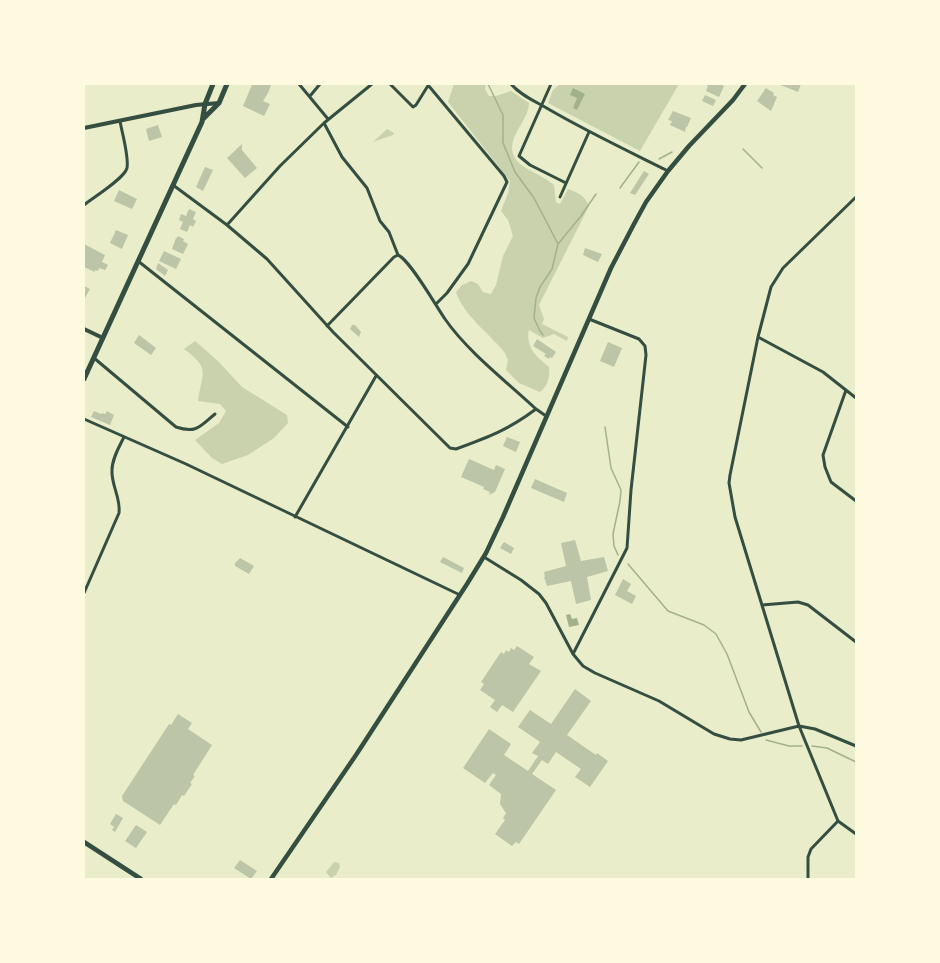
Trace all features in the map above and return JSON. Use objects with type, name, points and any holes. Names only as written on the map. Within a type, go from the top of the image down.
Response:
[{"type":"main road","points":[[84,379],[203,118],[205,104],[213,84]]},
{"type":"main road","points":[[203,118],[219,103],[227,84]]},
{"type":"main road","points":[[272,879],[356,755],[484,557],[589,319],[628,235],[646,202],[668,171],[689,146],[733,100],[745,84]]},
{"type":"main road","points":[[84,842],[141,879]]},
{"type":"street","points":[[300,84],[328,119]]},
{"type":"street","points":[[310,96],[320,84]]},
{"type":"street","points":[[227,225],[280,166],[328,119],[372,84]]},
{"type":"street","points":[[390,84],[413,107],[416,105],[429,84],[504,176],[507,182],[468,264],[447,293],[436,304]]},
{"type":"street","points":[[512,84],[515,89],[589,132],[668,171]]},
{"type":"street","points":[[551,84],[520,156],[530,165],[566,183]]},
{"type":"street","points":[[84,128],[205,104],[219,103]]},
{"type":"street","points":[[84,205],[116,181],[125,171],[127,162],[120,121]]},
{"type":"street","points":[[324,123],[342,157],[367,188],[380,221],[389,232],[398,255],[407,263],[460,337],[536,409],[546,416]]},
{"type":"street","points":[[560,197],[589,132]]},
{"type":"street","points":[[173,185],[227,225],[277,269],[327,326],[451,449],[502,432],[536,409]]},
{"type":"street","points":[[856,197],[793,257],[776,277],[766,302],[758,336],[732,460],[729,483],[735,517],[799,726],[838,821],[856,834]]},
{"type":"street","points":[[327,326],[394,257],[398,255]]},
{"type":"street","points":[[138,261],[348,427]]},
{"type":"street","points":[[573,654],[627,548],[631,490],[646,355],[645,346],[639,339],[589,319]]},
{"type":"street","points":[[84,329],[103,338]]},
{"type":"street","points":[[758,336],[823,372],[856,398]]},
{"type":"street","points":[[94,358],[176,426],[187,430],[197,429],[215,414]]},
{"type":"street","points":[[295,517],[376,376]]},
{"type":"street","points":[[846,390],[823,455],[825,467],[831,482],[856,501]]},
{"type":"street","points":[[84,419],[186,464],[460,595]]},
{"type":"street","points":[[84,593],[119,513],[120,503],[112,470],[114,460],[124,437]]},
{"type":"street","points":[[484,557],[521,580],[539,594],[546,603],[573,654],[583,666],[595,673],[645,694],[714,734],[726,738],[741,740],[751,739],[799,726],[815,729],[856,746]]},
{"type":"street","points":[[762,605],[798,602],[808,604],[856,642]]},
{"type":"street","points":[[808,879],[808,857],[811,849],[838,821]]},
{"type":"shaded area","points":[[454,84],[486,84],[485,89],[489,96],[496,96],[511,91],[529,103],[528,110],[512,146],[513,154],[517,161],[554,185],[556,202],[560,204],[568,189],[581,195],[589,206],[539,305],[544,319],[542,324],[568,337],[567,341],[554,334],[543,338],[529,330],[528,336],[530,347],[549,367],[548,381],[540,392],[519,383],[506,370],[508,360],[505,353],[471,317],[460,301],[456,292],[462,285],[471,281],[478,284],[483,292],[491,294],[496,285],[503,256],[513,236],[508,220],[501,211],[508,193],[510,181],[448,102]]},
{"type":"shaded area","points":[[560,84],[679,84],[640,151],[548,103],[553,90]]},
{"type":"shaded area","points":[[573,88],[585,94],[577,110],[573,108],[577,98],[570,95]]},
{"type":"shaded area","points":[[387,129],[394,133],[393,135],[373,142]]},
{"type":"shaded area","points":[[195,341],[218,361],[242,387],[287,415],[288,423],[274,438],[248,455],[222,464],[212,458],[195,440],[219,423],[226,411],[220,404],[198,401],[203,372],[198,361],[184,349]]},
{"type":"shaded area","points":[[570,614],[572,619],[577,618],[579,625],[569,627],[566,615]]},
{"type":"shaded area","points":[[334,862],[339,863],[340,867],[336,875],[331,878],[326,872]]},
{"type":"building","points":[[704,84],[719,84],[724,86],[719,97],[706,91],[708,86]]},
{"type":"building","points":[[778,84],[801,84],[798,92]]},
{"type":"building","points":[[252,85],[271,85],[263,101],[270,104],[264,116],[243,106]]},
{"type":"building","points":[[766,88],[777,97],[771,111],[757,101]]},
{"type":"building","points":[[705,95],[716,100],[713,106],[702,101]]},
{"type":"building","points":[[673,111],[691,118],[685,132],[670,125],[672,121],[668,120]]},
{"type":"building","points":[[158,125],[162,137],[149,141],[146,129]]},
{"type":"building","points":[[242,144],[242,150],[257,168],[245,178],[227,158]]},
{"type":"building","points":[[205,167],[213,170],[203,191],[196,187]]},
{"type":"building","points":[[644,171],[649,174],[635,195],[630,193]]},
{"type":"building","points":[[119,190],[137,199],[132,209],[114,201]]},
{"type":"building","points":[[189,209],[196,212],[193,219],[196,221],[193,227],[190,225],[187,232],[180,229],[183,222],[179,220],[181,214],[186,216]]},
{"type":"building","points":[[116,230],[128,235],[122,249],[110,243]]},
{"type":"building","points":[[178,236],[184,239],[183,241],[188,244],[183,254],[172,249]]},
{"type":"building","points":[[84,244],[105,255],[102,262],[108,265],[105,270],[99,268],[98,271],[95,270],[95,272],[84,267]]},
{"type":"building","points":[[585,248],[602,254],[598,262],[583,255]]},
{"type":"building","points":[[164,251],[181,259],[176,269],[159,261]]},
{"type":"building","points":[[158,263],[168,270],[165,276],[156,269]]},
{"type":"building","points":[[84,286],[90,289],[84,300]]},
{"type":"building","points":[[352,325],[355,325],[361,332],[359,337],[350,329]]},
{"type":"building","points":[[139,335],[156,348],[151,355],[134,343]]},
{"type":"building","points":[[537,339],[556,352],[552,358],[550,357],[549,359],[544,356],[546,354],[533,346]]},
{"type":"building","points":[[608,342],[622,348],[614,367],[600,361]]},
{"type":"building","points":[[94,411],[105,414],[107,411],[114,415],[110,425],[91,417]]},
{"type":"building","points":[[507,437],[520,442],[516,452],[503,446]]},
{"type":"building","points":[[469,459],[494,470],[496,465],[505,469],[495,492],[489,495],[490,492],[483,489],[484,487],[461,477]]},
{"type":"building","points":[[535,479],[567,493],[564,502],[531,488]]},
{"type":"building","points":[[575,540],[581,561],[604,557],[608,571],[587,577],[591,600],[576,604],[571,581],[547,586],[544,577],[544,572],[566,566],[561,543]]},
{"type":"building","points":[[504,542],[514,548],[511,554],[500,548]]},
{"type":"building","points":[[443,557],[464,568],[462,573],[440,562]]},
{"type":"building","points":[[240,558],[254,566],[249,574],[235,566],[235,563]]},
{"type":"building","points":[[623,579],[631,584],[627,591],[636,596],[632,604],[615,595]]},
{"type":"building","points":[[517,646],[534,657],[529,664],[541,671],[513,712],[502,705],[497,712],[490,707],[495,700],[480,690],[484,684],[481,682],[501,652],[504,654],[506,650],[509,652],[511,648],[514,650]]},
{"type":"building","points":[[575,689],[591,701],[567,735],[596,755],[597,753],[608,761],[590,787],[575,777],[581,769],[556,752],[548,764],[542,760],[532,774],[556,790],[519,844],[516,842],[512,846],[495,834],[505,820],[503,818],[506,813],[500,804],[501,794],[489,785],[496,775],[493,773],[485,783],[463,768],[489,729],[511,744],[504,755],[528,771],[538,756],[532,753],[540,742],[518,727],[530,710],[551,724]]},
{"type":"building","points":[[178,714],[192,723],[188,729],[212,745],[193,775],[195,776],[190,783],[192,784],[184,796],[182,795],[176,805],[174,804],[160,825],[123,801],[122,796],[169,724],[171,725]]},
{"type":"building","points":[[116,814],[123,818],[115,832],[112,830],[114,827],[110,824]]},
{"type":"building","points":[[136,825],[147,832],[136,848],[125,841]]},
{"type":"building","points":[[240,860],[257,871],[251,879],[234,868]]},
{"type":"waterway","points":[[488,84],[503,115],[503,143],[515,172],[534,198],[558,244]]},
{"type":"waterway","points":[[743,149],[762,168]]},
{"type":"waterway","points":[[659,159],[672,152]]},
{"type":"waterway","points":[[620,188],[639,162]]},
{"type":"waterway","points":[[543,335],[534,318],[536,298],[540,287],[552,269],[558,244],[581,216],[596,194]]},
{"type":"waterway","points":[[605,427],[611,468],[621,490],[613,534],[614,546],[618,555]]},
{"type":"waterway","points":[[628,564],[668,611],[704,625],[716,634],[727,654],[749,712],[761,732]]},
{"type":"waterway","points":[[766,740],[789,746],[802,746]]},
{"type":"waterway","points":[[812,746],[827,748],[856,762]]}]
